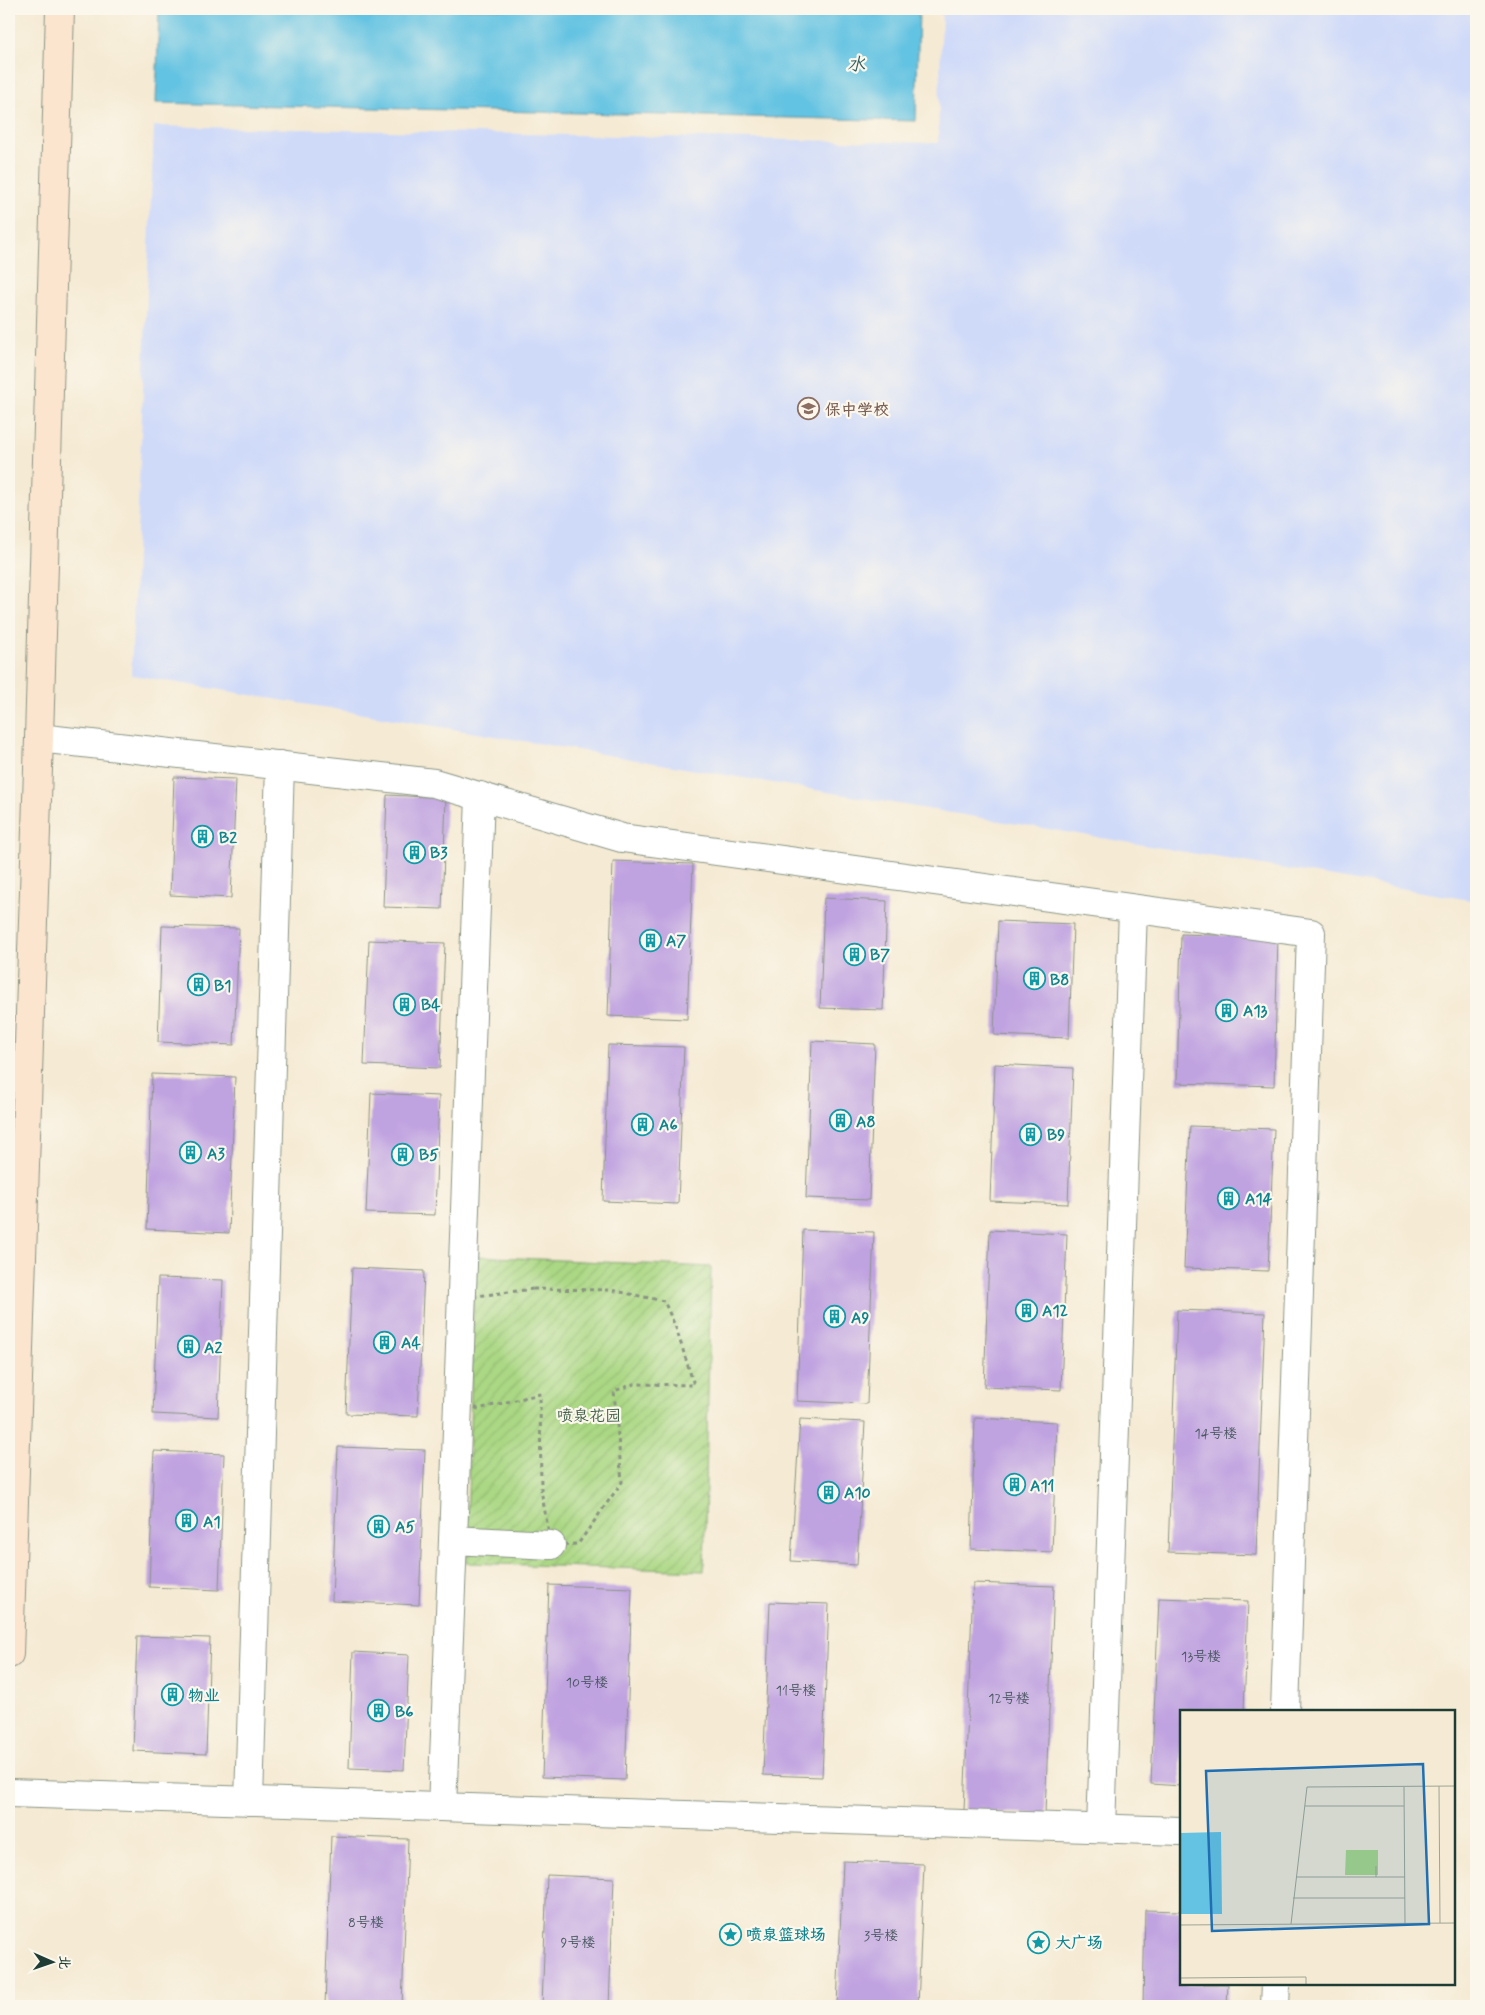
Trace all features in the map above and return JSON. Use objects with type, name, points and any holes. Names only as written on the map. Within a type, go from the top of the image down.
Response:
[{"type":"main road","points":[[9,1654],[39,738],[60,9]]},
{"type":"street","points":[[39,738],[434,783],[622,838],[1133,910],[1311,933],[1285,1710]]},
{"type":"street","points":[[249,1801],[280,765]]},
{"type":"street","points":[[442,1807],[480,796]]},
{"type":"street","points":[[1101,1828],[1133,910]]},
{"type":"street","points":[[453,1540],[551,1545]]},
{"type":"street","points":[[9,1793],[1180,1831]]},
{"type":"street","points":[[1275,2006],[1276,1985]]},
{"type":"path","points":[[533,1289],[611,1290],[664,1301],[676,1328],[694,1385],[634,1384],[614,1391],[622,1482],[578,1544],[551,1545],[541,1490],[540,1394],[478,1409],[461,1399],[468,1297],[533,1289]]},
{"type":"shaded area","name":"保中学校","points":[[942,9],[1476,9],[1476,901],[131,675],[154,126],[938,143]]},
{"type":"green space","name":"喷泉花园","points":[[475,1256],[711,1267],[704,1571],[466,1563]]},
{"type":"water","name":"水","points":[[159,9],[919,9],[916,121],[156,103]]},
{"type":"building","name":"B2","points":[[174,777],[236,779],[231,898],[170,895]]},
{"type":"building","name":"B3","points":[[387,795],[446,798],[442,909],[383,907]]},
{"type":"building","name":"A7","points":[[613,861],[693,864],[687,1019],[608,1016]]},
{"type":"building","name":"B7","points":[[824,898],[887,901],[883,1010],[820,1008]]},
{"type":"building","name":"B8","points":[[998,921],[1073,924],[1069,1038],[994,1035]]},
{"type":"building","name":"B1","points":[[162,926],[239,928],[234,1045],[158,1042]]},
{"type":"building","name":"A13","points":[[1181,934],[1278,937],[1274,1086],[1177,1083]]},
{"type":"building","name":"B4","points":[[369,940],[445,943],[440,1068],[364,1065]]},
{"type":"building","name":"A8","points":[[812,1041],[875,1044],[869,1200],[806,1198]]},
{"type":"building","name":"A6","points":[[608,1045],[684,1047],[678,1204],[603,1201]]},
{"type":"building","name":"B9","points":[[995,1064],[1073,1068],[1068,1204],[990,1201]]},
{"type":"building","name":"A3","points":[[152,1074],[235,1077],[229,1233],[147,1229]]},
{"type":"building","name":"B5","points":[[371,1093],[439,1096],[435,1215],[366,1213]]},
{"type":"building","name":"A14","points":[[1190,1126],[1274,1129],[1268,1271],[1184,1268]]},
{"type":"building","name":"A9","points":[[803,1230],[874,1232],[867,1404],[797,1401]]},
{"type":"building","name":"A12","points":[[990,1230],[1067,1234],[1061,1390],[984,1387]]},
{"type":"building","name":"A4","points":[[352,1268],[424,1271],[418,1416],[346,1414]]},
{"type":"building","name":"A2","points":[[158,1278],[223,1280],[218,1417],[153,1414]]},
{"type":"building","points":[[1177,1310],[1265,1313],[1256,1555],[1168,1552]]},
{"type":"building","name":"A11","points":[[975,1418],[1057,1422],[1052,1552],[971,1549]]},
{"type":"building","name":"A10","points":[[800,1419],[865,1422],[857,1565],[791,1561]]},
{"type":"building","name":"A5","points":[[338,1447],[425,1450],[419,1605],[332,1601]]},
{"type":"building","name":"A1","points":[[154,1451],[224,1454],[219,1590],[149,1587]]},
{"type":"building","points":[[973,1583],[1054,1586],[1045,1814],[964,1811]]},
{"type":"building","points":[[549,1585],[632,1588],[625,1780],[542,1777]]},
{"type":"building","points":[[1159,1598],[1248,1601],[1244,1710],[1180,1710],[1180,1786],[1151,1784]]},
{"type":"building","points":[[770,1602],[829,1604],[822,1777],[763,1775]]},
{"type":"building","name":"物业","points":[[137,1636],[210,1638],[206,1754],[133,1751]]},
{"type":"building","name":"B6","points":[[353,1652],[409,1655],[404,1770],[349,1768]]},
{"type":"building","points":[[331,1836],[408,1839],[402,2006],[325,2006]]},
{"type":"building","points":[[843,1861],[924,1864],[918,2006],[837,2006]]},
{"type":"building","points":[[547,1875],[614,1878],[609,2006],[542,2006]]},
{"type":"building","points":[[1145,1910],[1180,1911],[1180,1985],[1228,1985],[1227,2006],[1143,2006]]},
{"type":"place","name":"保中学校","points":[[809,409]]},
{"type":"place","name":"B2","points":[[203,837]]},
{"type":"place","name":"B3","points":[[414,852]]},
{"type":"place","name":"A7","points":[[650,940]]},
{"type":"place","name":"B7","points":[[854,954]]},
{"type":"place","name":"B8","points":[[1034,979]]},
{"type":"place","name":"B1","points":[[198,985]]},
{"type":"place","name":"B4","points":[[405,1004]]},
{"type":"place","name":"A13","points":[[1227,1010]]},
{"type":"place","name":"A8","points":[[840,1121]]},
{"type":"place","name":"A6","points":[[643,1124]]},
{"type":"place","name":"B9","points":[[1031,1134]]},
{"type":"place","name":"A3","points":[[191,1153]]},
{"type":"place","name":"B5","points":[[403,1154]]},
{"type":"place","name":"A14","points":[[1229,1198]]},
{"type":"place","name":"A12","points":[[1026,1310]]},
{"type":"place","name":"A9","points":[[835,1317]]},
{"type":"place","name":"A4","points":[[385,1342]]},
{"type":"place","name":"A2","points":[[188,1347]]},
{"type":"place","name":"A11","points":[[1014,1485]]},
{"type":"place","name":"A10","points":[[828,1492]]},
{"type":"place","name":"A1","points":[[187,1521]]},
{"type":"place","name":"A5","points":[[379,1526]]},
{"type":"place","name":"物业","points":[[172,1695]]},
{"type":"place","name":"B6","points":[[379,1711]]},
{"type":"place","name":"喷泉篮球场","points":[[730,1934]]},
{"type":"place","name":"大广场","points":[[1039,1942]]}]
